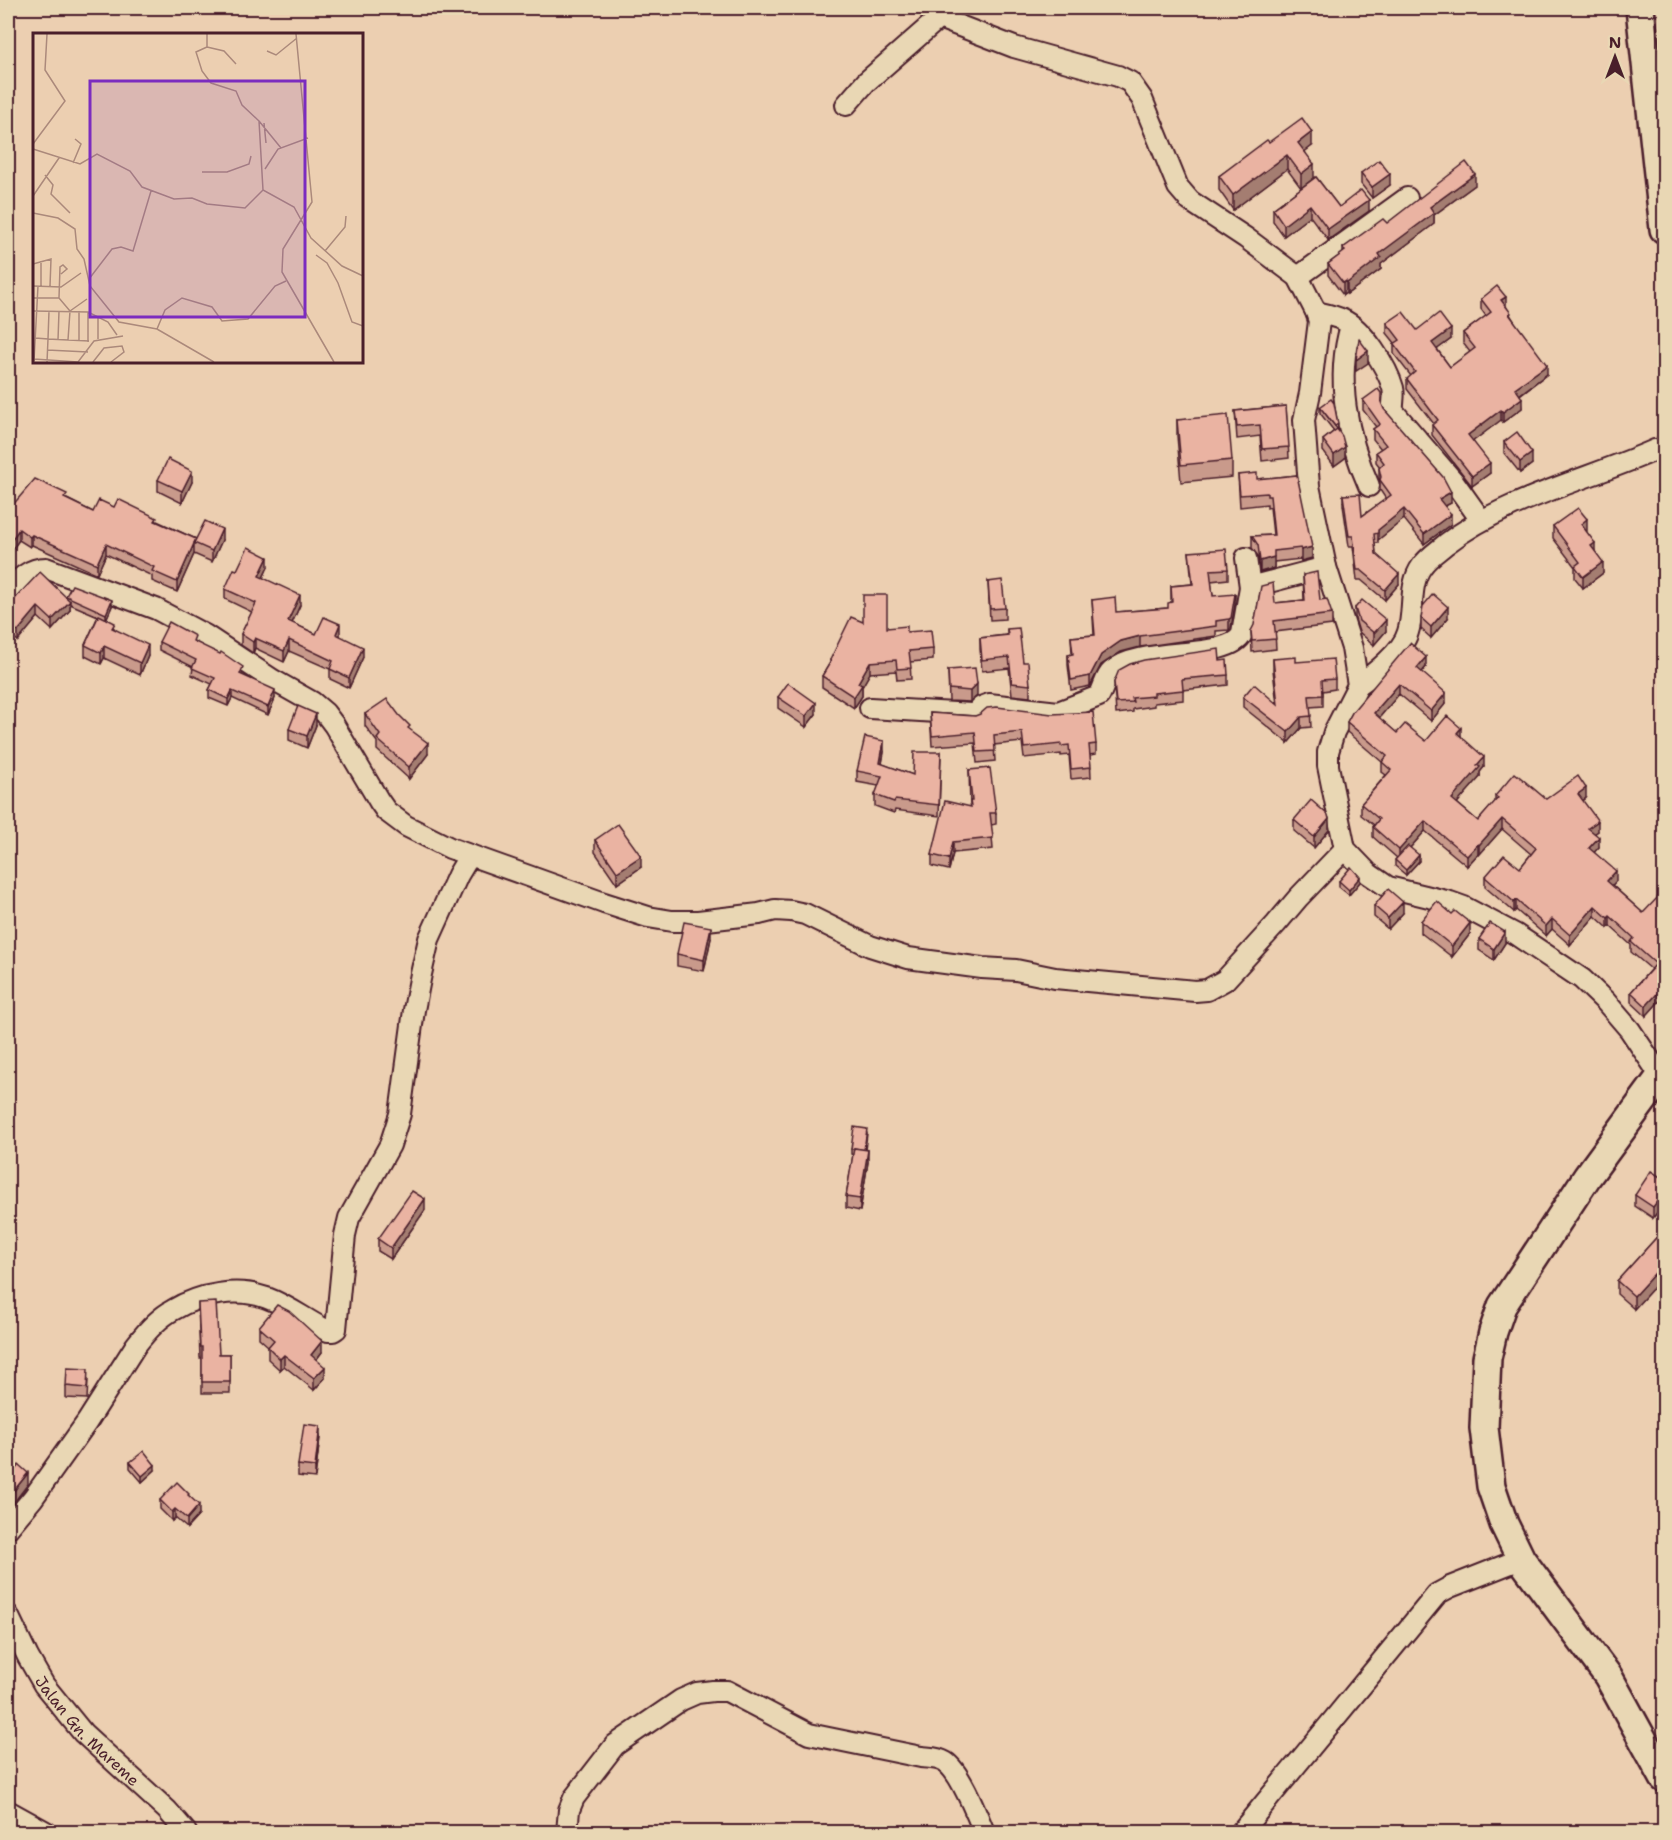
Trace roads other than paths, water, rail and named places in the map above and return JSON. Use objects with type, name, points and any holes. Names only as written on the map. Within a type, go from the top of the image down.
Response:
[{"type":"street","points":[[1640,8],[1665,229]]},
{"type":"street","points":[[846,105],[936,13],[1014,47],[1118,76],[1130,82],[1142,99],[1178,187],[1190,201],[1246,238],[1298,277],[1316,312],[1319,327],[1304,428],[1309,486],[1326,567],[1352,648],[1358,685]]},
{"type":"street","points":[[1298,277],[1407,198]]},
{"type":"street","points":[[1316,312],[1344,321],[1374,352],[1393,388],[1393,411],[1454,482],[1481,520]]},
{"type":"street","points":[[1351,326],[1343,367],[1345,401],[1354,447],[1369,486]]},
{"type":"street","points":[[1660,450],[1481,520],[1460,533],[1422,565],[1413,587],[1409,628],[1405,641],[1388,660],[1358,685],[1334,732],[1328,752],[1328,766],[1344,849],[1370,874],[1388,887],[1464,907],[1515,934],[1553,959],[1581,979],[1606,1002],[1664,1076],[1587,1177],[1502,1306],[1493,1332],[1485,1374],[1484,1428],[1491,1486],[1504,1524],[1521,1559],[1608,1676],[1665,1778]]},
{"type":"street","points":[[870,708],[975,714],[981,707],[989,704],[1052,712],[1064,711],[1099,696],[1108,675],[1121,665],[1168,654],[1232,645],[1240,639],[1242,634],[1250,587],[1246,558]]},
{"type":"street","points":[[1250,587],[1326,567]]},
{"type":"street","points":[[8,591],[28,572],[46,568],[156,609],[205,635],[255,669],[312,702],[334,725],[379,801],[394,818],[406,826],[450,848],[604,903],[672,921],[698,921],[775,910],[791,911],[805,914],[870,946],[908,958],[1016,970],[1054,978],[1195,991],[1207,990],[1225,980],[1344,849]]},
{"type":"street","points":[[8,1527],[33,1498],[87,1422],[136,1345],[157,1322],[172,1310],[218,1294],[239,1292],[267,1298],[328,1331],[336,1329],[345,1235],[350,1218],[396,1130],[417,992],[429,939],[458,875],[470,855]]},
{"type":"street","points":[[1241,1833],[1437,1594],[1521,1559]]},
{"type":"street","name":"Jalan Gn. Mareme","points":[[8,1615],[44,1685],[83,1733],[167,1810],[186,1833]]},
{"type":"street","points":[[567,1833],[569,1810],[574,1798],[615,1745],[681,1700],[697,1693],[713,1691],[726,1691],[809,1734],[921,1757],[937,1758],[946,1762],[962,1786],[984,1833]]},
{"type":"street","points":[[8,1811],[46,1833]]}]
